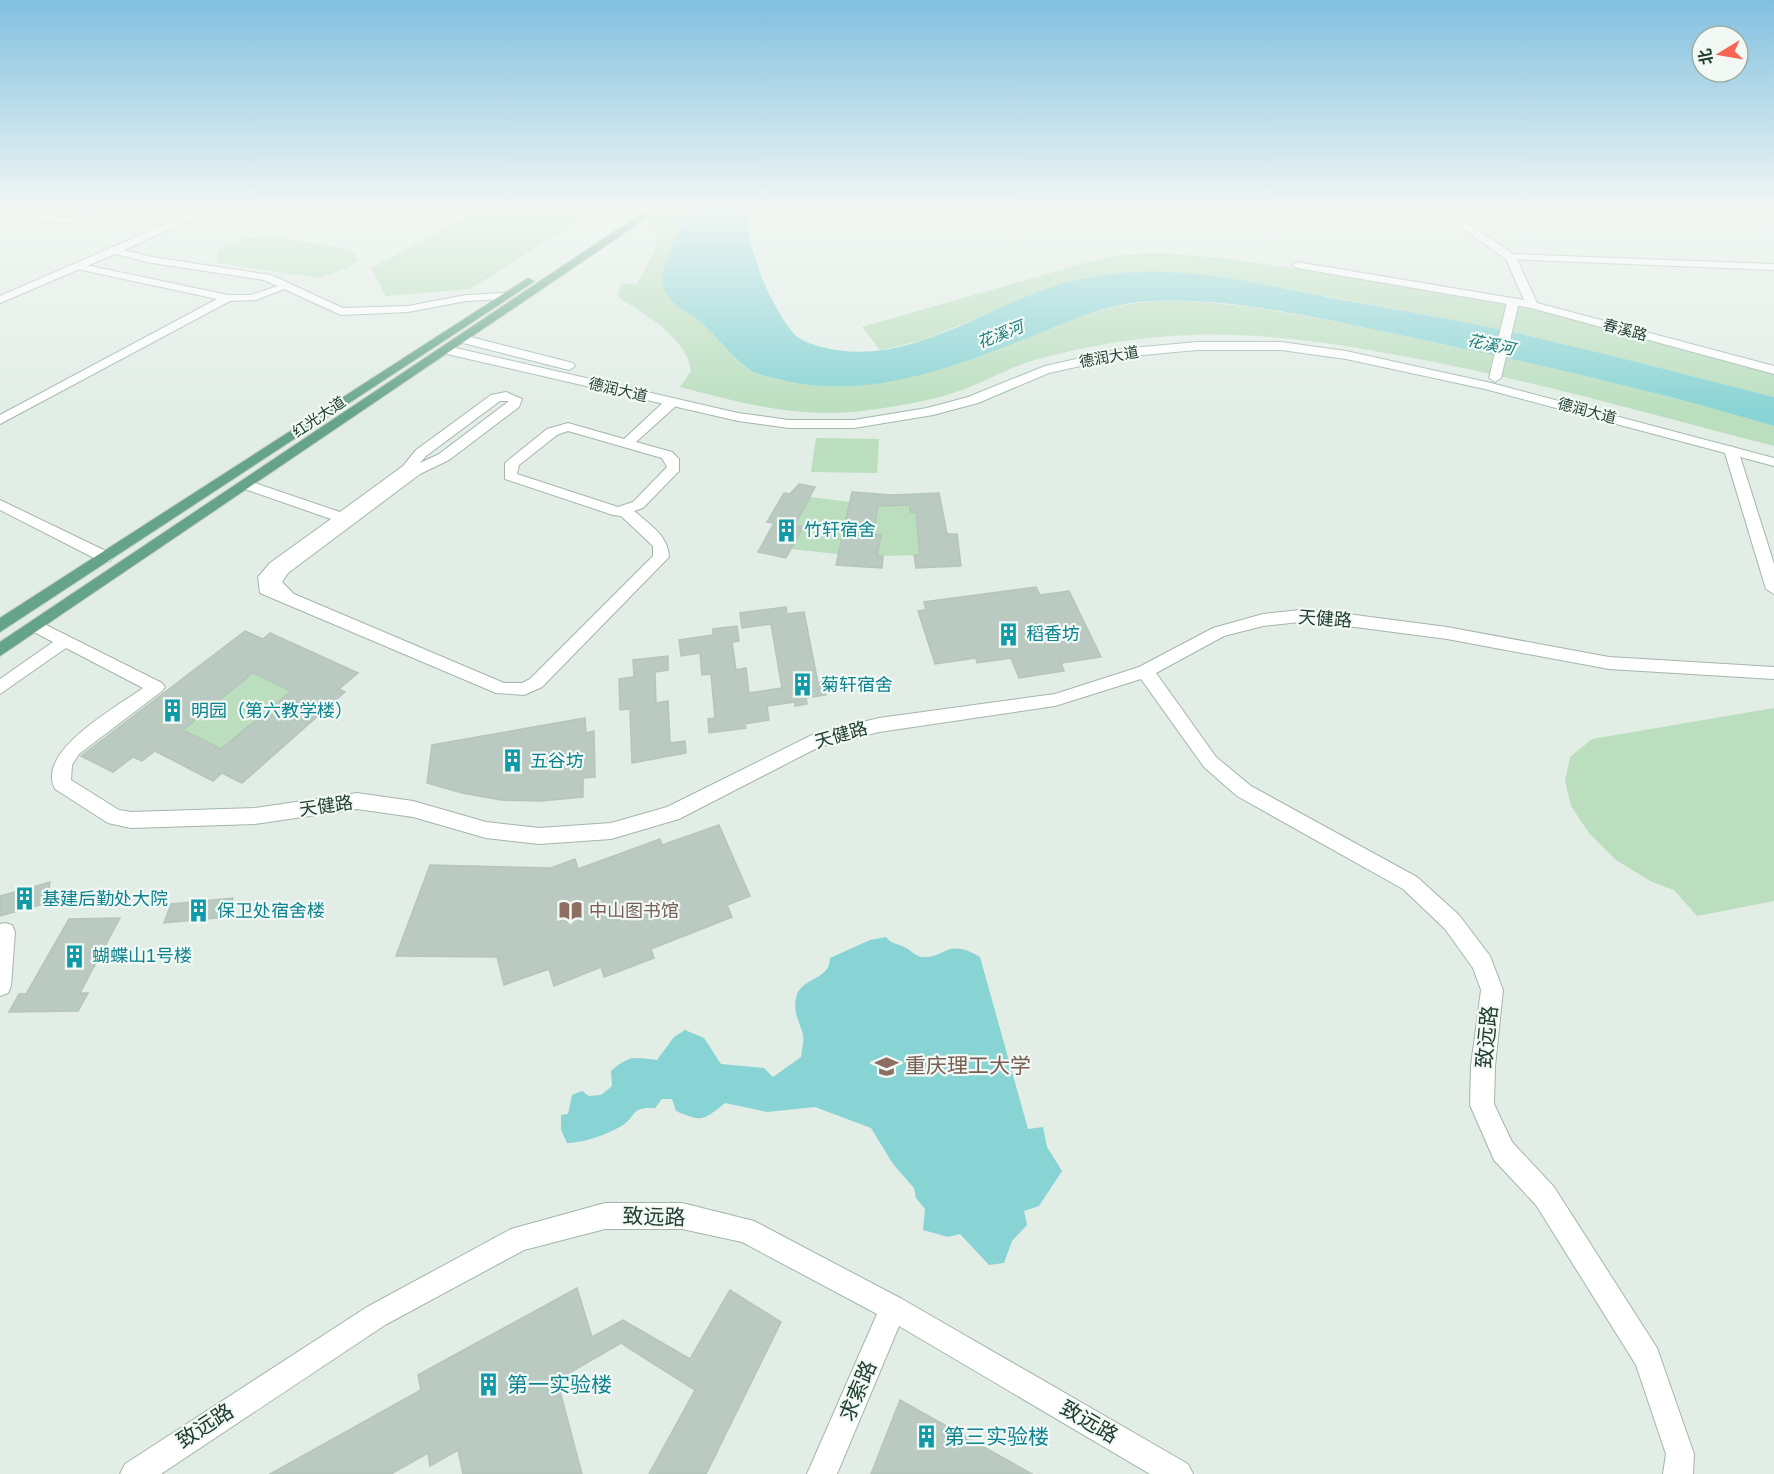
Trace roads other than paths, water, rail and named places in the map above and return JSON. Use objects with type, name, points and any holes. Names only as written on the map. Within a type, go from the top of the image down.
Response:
[{"type":"main road","name":"红光大道","points":[[0,626],[532,278]]},
{"type":"main road","name":"红光大道","points":[[0,650],[553,278]]},
{"type":"street","points":[[0,300],[55,278]]},
{"type":"street","points":[[132,278],[228,298],[252,298],[286,286]]},
{"type":"street","points":[[269,278],[341,312],[408,309],[466,298],[504,296]]},
{"type":"street","name":"春溪路","points":[[1362,278],[1512,307],[1532,305],[1774,370]]},
{"type":"street","points":[[1520,278],[1532,305]]},
{"type":"street","points":[[0,420],[228,298]]},
{"type":"street","points":[[1495,374],[1512,307]]},
{"type":"street","name":"德润大道","points":[[463,339],[743,410],[791,416],[852,416],[919,406],[966,393],[1036,362],[1112,346],[1192,338],[1275,338],[1348,348],[1495,374],[1774,452]]},
{"type":"street","name":"德润大道","points":[[447,350],[738,417],[779,423],[854,424],[928,412],[973,399],[1045,370],[1121,353],[1197,346],[1281,346],[1346,355],[1487,386],[1774,462]]},
{"type":"street","points":[[349,516],[408,469],[421,453],[496,398],[506,396],[516,399],[514,404],[444,457],[415,471],[275,567],[266,577],[266,589],[502,689],[524,689],[536,683],[661,557],[661,546],[658,540],[625,511]]},
{"type":"street","points":[[622,442],[668,401]]},
{"type":"street","points":[[574,427],[622,442],[667,455],[672,459],[674,468],[638,505],[625,511],[611,511],[514,479],[508,471],[512,463],[552,432],[561,428],[574,427]]},
{"type":"street","points":[[1731,450],[1774,589]]},
{"type":"street","points":[[252,482],[349,516]]},
{"type":"street","points":[[0,504],[105,557]]},
{"type":"street","name":"天健路","points":[[65,641],[156,687],[73,749],[64,761],[59,774],[62,784],[115,817],[155,821],[255,816],[357,801],[413,809],[486,830],[540,836],[611,831],[672,813],[814,741],[879,725],[1055,700],[1145,672],[1220,632],[1263,620],[1309,615],[1447,633],[1609,663],[1774,673]]},
{"type":"street","points":[[0,688],[65,641],[36,626]]},
{"type":"street","name":"致远路","points":[[1145,672],[1210,762],[1244,790],[1410,883],[1452,922],[1482,963],[1492,990],[1483,1066],[1482,1105],[1503,1151],[1545,1196],[1647,1358],[1680,1454],[1678,1474]]},
{"type":"street","points":[[0,986],[5,932]]},
{"type":"street","name":"致远路","points":[[135,1474],[376,1316],[520,1238],[605,1216],[682,1216],[745,1230],[893,1308],[1178,1474]]},
{"type":"street","name":"求索路","points":[[822,1474],[893,1308]]},
{"type":"water","name":"花溪河","points":[[662,278],[762,278],[778,311],[796,336],[822,347],[853,352],[883,350],[913,343],[942,333],[1029,295],[1078,280],[1090,278],[1228,278],[1489,327],[1774,397],[1774,426],[1544,366],[1345,323],[1248,306],[1185,301],[1140,302],[1110,307],[976,357],[911,377],[845,386],[811,385],[757,374],[747,368],[703,324],[672,301],[662,284]]},
{"type":"water","points":[[886,937],[917,956],[930,957],[947,950],[960,949],[980,957],[1028,1129],[1043,1127],[1047,1147],[1062,1171],[1039,1206],[1024,1211],[1027,1225],[1012,1241],[1004,1263],[989,1265],[960,1234],[948,1237],[923,1230],[925,1209],[916,1198],[914,1188],[893,1164],[871,1128],[815,1107],[767,1112],[725,1103],[707,1116],[697,1118],[676,1111],[672,1099],[662,1099],[655,1108],[638,1110],[628,1121],[611,1132],[588,1140],[567,1143],[561,1130],[561,1115],[568,1114],[572,1095],[582,1091],[589,1096],[601,1095],[612,1086],[611,1071],[617,1066],[632,1058],[657,1060],[674,1037],[685,1030],[704,1038],[721,1064],[764,1068],[773,1077],[801,1057],[803,1034],[795,1008],[796,998],[803,986],[825,971],[830,958],[870,940]]},
{"type":"place","name":"竹轩宿舍","points":[[786,530]]},
{"type":"place","name":"稻香坊","points":[[1008,634]]},
{"type":"place","name":"菊轩宿舍","points":[[803,685]]},
{"type":"place","name":"明园（第六教学楼）","points":[[173,711]]},
{"type":"place","name":"五谷坊","points":[[512,761]]},
{"type":"place","name":"基建后勤处大院","points":[[24,899]]},
{"type":"place","name":"保卫处宿舍楼","points":[[199,911]]},
{"type":"place","name":"中山图书馆","points":[[571,911]]},
{"type":"place","name":"蝴蝶山1号楼","points":[[74,956]]},
{"type":"place","name":"重庆理工大学","points":[[887,1066]]},
{"type":"place","name":"第一实验楼","points":[[489,1385]]},
{"type":"place","name":"第三实验楼","points":[[926,1437]]}]
